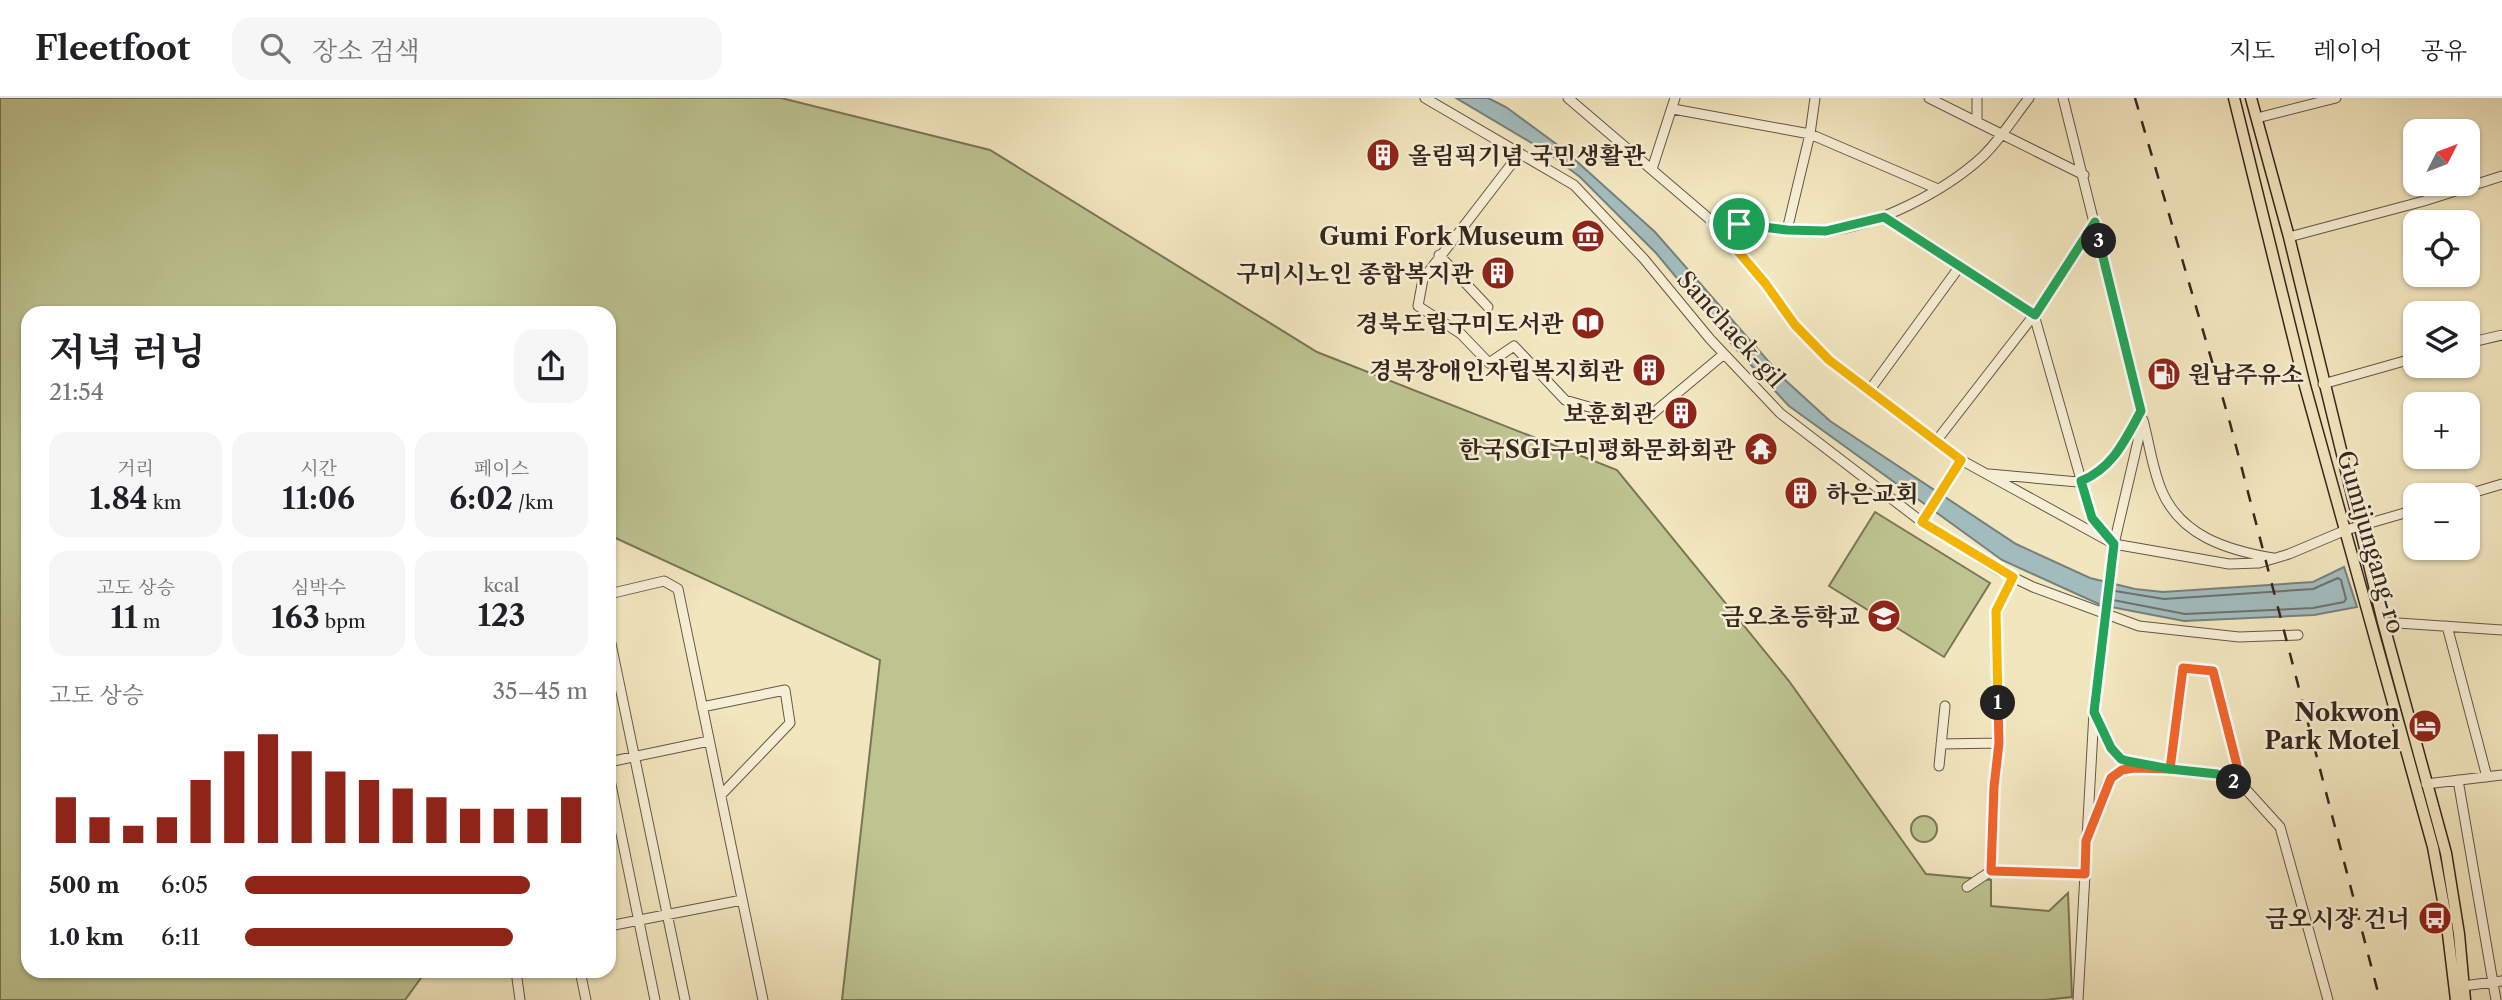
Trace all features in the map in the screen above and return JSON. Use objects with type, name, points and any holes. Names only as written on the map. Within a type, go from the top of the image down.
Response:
[{"type":"main road","name":"Gumijungang-ro","points":[[2234,98],[2305,386],[2433,847],[2446,917],[2456,1000]]},
{"type":"main road","name":"Gumijungang-ro","points":[[2251,98],[2289,237],[2383,622],[2446,853],[2459,934],[2465,1000]]},
{"type":"street","name":"Sanchaek-gil","points":[[1425,98],[1574,185],[1644,258],[1724,354],[1780,413],[1922,522],[2013,577],[2139,626],[2239,637],[2298,635]]},
{"type":"street","points":[[1652,169],[1675,98]]},
{"type":"street","points":[[1787,230],[1810,134],[1815,98]]},
{"type":"street","points":[[1929,98],[2084,175]]},
{"type":"street","points":[[1977,122],[1978,98]]},
{"type":"street","points":[[1713,222],[1826,231],[1884,217],[1938,190],[1983,156],[2029,98]]},
{"type":"street","points":[[2063,98],[2160,487],[2178,517],[2212,542],[2235,550],[2278,558]]},
{"type":"street","points":[[2256,118],[2336,98]]},
{"type":"street","points":[[1570,99],[1713,222],[1829,360],[1961,460],[2114,544],[2229,564],[2259,563],[2346,530],[2403,513]]},
{"type":"street","points":[[1673,109],[1810,134],[1938,190]]},
{"type":"street","points":[[1520,153],[1439,255],[1423,279],[1418,306],[1461,334],[1489,363],[1514,346],[1565,400],[1589,407]]},
{"type":"street","points":[[2289,237],[2424,201],[2502,176]]},
{"type":"street","points":[[1884,217],[2035,315],[2092,518],[2114,544]]},
{"type":"street","points":[[1937,440],[2035,315],[2095,222]]},
{"type":"street","points":[[1439,255],[1488,307]]},
{"type":"street","points":[[1869,391],[1960,266]]},
{"type":"street","points":[[2480,341],[2502,335]]},
{"type":"street","points":[[1651,415],[1724,354]]},
{"type":"street","points":[[2323,384],[2403,361]]},
{"type":"street","points":[[1985,474],[2081,481],[2098,472],[2114,458],[2141,411]]},
{"type":"street","points":[[2078,1000],[2094,712],[2114,544],[2136,450],[2141,411]]},
{"type":"street","points":[[1922,522],[1961,460]]},
{"type":"street","points":[[2480,491],[2502,485]]},
{"type":"street","points":[[1991,871],[1994,787],[1999,743],[1996,611],[2013,577]]},
{"type":"street","points":[[616,592],[664,581],[678,589],[763,1000]]},
{"type":"street","points":[[2383,622],[2501,631]]},
{"type":"street","points":[[2447,626],[2487,777]]},
{"type":"street","points":[[616,668],[685,1000]]},
{"type":"street","points":[[2170,769],[2183,668],[2213,671],[2242,785]]},
{"type":"street","points":[[702,707],[785,690],[790,723],[720,795]]},
{"type":"street","points":[[1939,766],[1945,706]]},
{"type":"street","points":[[2094,712],[2111,748],[2121,759],[2170,769]]},
{"type":"street","points":[[616,761],[709,741]]},
{"type":"street","points":[[1941,744],[1999,743]]},
{"type":"street","points":[[2086,841],[2107,784],[2116,774],[2134,768],[2170,769],[2217,774],[2242,785],[2280,827],[2328,1000]]},
{"type":"street","points":[[2427,784],[2502,775]]},
{"type":"street","points":[[2458,780],[2498,981],[2496,1000]]},
{"type":"street","points":[[616,809],[655,1000]]},
{"type":"street","points":[[1967,887],[1991,871],[2085,874]]},
{"type":"street","points":[[616,925],[742,900]]},
{"type":"street","points":[[517,978],[520,1000]]},
{"type":"street","points":[[581,978],[586,1000]]},
{"type":"street","points":[[2463,986],[2498,981]]},
{"type":"green space","points":[[0,98],[781,98],[990,150],[1317,352],[1617,470],[1789,681],[1926,874],[1991,880],[1991,906],[2049,911],[2068,893],[2072,997],[2044,1000],[842,1000],[880,660],[616,538],[616,306],[21,306],[21,978],[421,978],[405,1000],[0,1000]]},
{"type":"green space","points":[[1875,512],[1990,583],[1944,657],[1829,586]]},
{"type":"green space","points":[[1924,816],[1933,820],[1937,829],[1933,838],[1924,842],[1915,838],[1911,829],[1915,820]]},
{"type":"water","points":[[1456,98],[1488,98],[1506,107],[1563,149],[1655,232],[1784,379],[1830,421],[2016,544],[2090,578],[2135,589],[2163,592],[2313,582],[2344,567],[2357,607],[2314,615],[2184,621],[2101,605],[2002,560],[1789,406],[1735,348],[1656,253],[1580,177],[1547,152]]},
{"type":"railway","points":[[2135,98],[2230,423],[2380,1000]]},
{"type":"place","name":"올림픽기념 국민생활관","points":[[1383,155]]},
{"type":"place","name":"Gumi Fork Museum","points":[[1588,236]]},
{"type":"place","name":"구미시노인 종합복지관","points":[[1498,273]]},
{"type":"place","name":"경북도립구미도서관","points":[[1588,323]]},
{"type":"place","name":"경북장애인자립복지회관","points":[[1649,370]]},
{"type":"place","name":"원남주유소","points":[[2164,374]]},
{"type":"place","name":"보훈회관","points":[[1681,413]]},
{"type":"place","name":"한국SGI구미평화문화회관","points":[[1761,449]]},
{"type":"place","name":"하은교회","points":[[1801,493]]},
{"type":"place","name":"금오초등학교","points":[[1884,616]]},
{"type":"place","name":"Nokwon Park Motel","points":[[2425,726]]},
{"type":"place","name":"금오시장 건너","points":[[2435,918]]},
{"type":"route","points":[[1739,224],[1713,222],[1765,283],[1795,325],[1846,374],[1961,460],[1922,522],[2013,577],[1996,611],[1999,743],[1994,787],[1991,871],[2085,874],[2086,841],[2111,778],[2122,770],[2134,768],[2170,769],[2183,668],[2213,671],[2242,785],[2217,774],[2170,769],[2121,759],[2111,748],[2094,712],[2114,544],[2092,518],[2081,481],[2098,472],[2114,458],[2141,411],[2095,222],[2035,315],[1884,217],[1826,231],[1787,230],[1739,224]]}]
